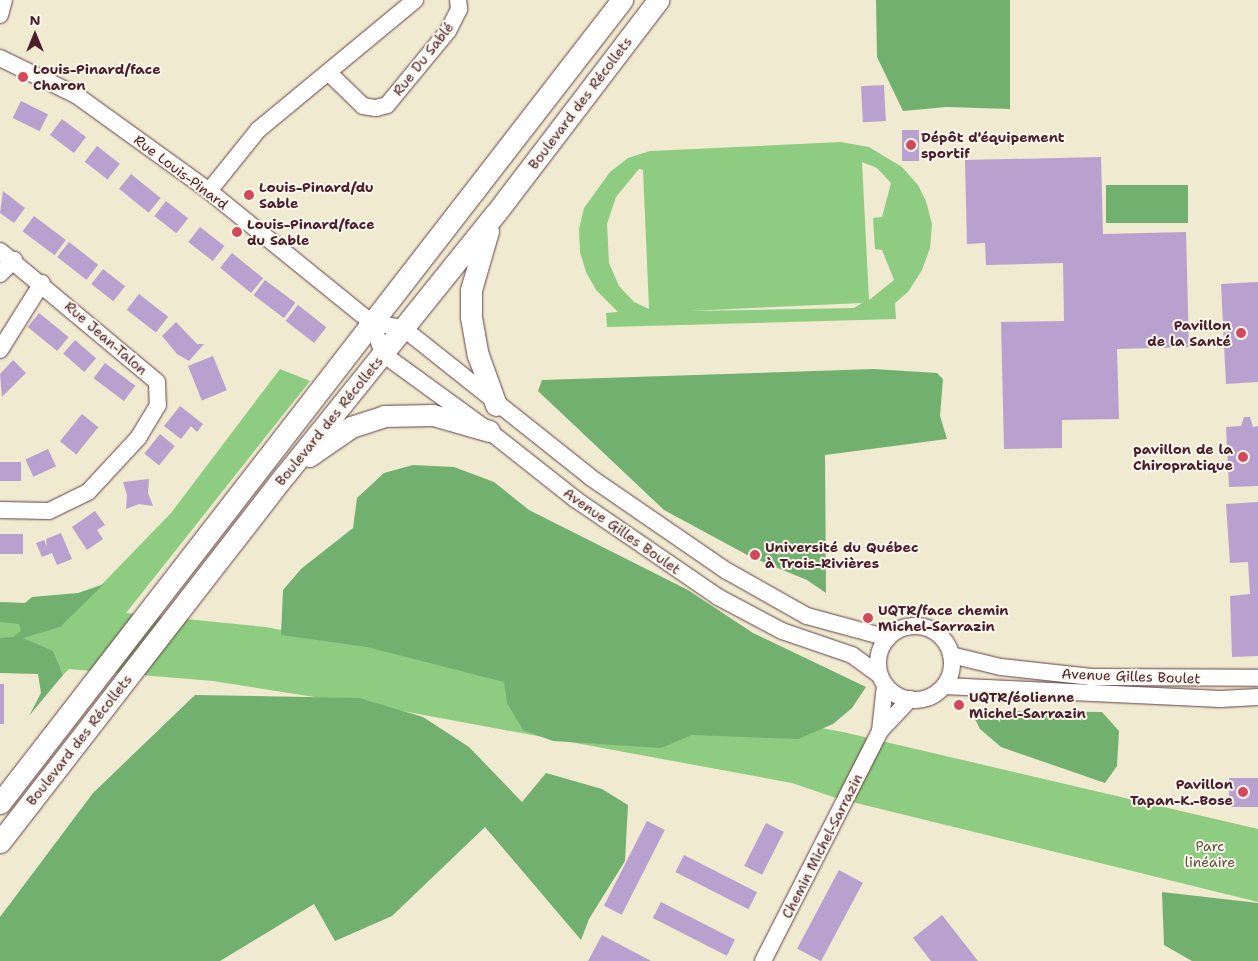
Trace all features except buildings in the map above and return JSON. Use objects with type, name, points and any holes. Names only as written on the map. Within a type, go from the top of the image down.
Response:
[{"type":"main road","name":"Boulevard des Récollets","points":[[0,803],[622,0]]},
{"type":"main road","name":"Boulevard des Récollets","points":[[0,842],[285,475],[496,213],[658,0]]},
{"type":"main road","points":[[496,213],[485,238],[471,290],[471,316],[478,355],[496,405]]},
{"type":"main road","points":[[285,475],[351,427],[384,416],[433,415],[489,431]]},
{"type":"street","points":[[0,14],[4,0]]},
{"type":"street","points":[[209,191],[258,130],[415,0]]},
{"type":"street","name":"Rue Du Sablé","points":[[329,73],[363,106],[376,108],[387,104],[448,31],[459,9],[458,0]]},
{"type":"street","name":"Rue Louis-Pinard","points":[[0,58],[76,95],[209,191],[372,323]]},
{"type":"street","name":"Rue Jean-Talon","points":[[0,251],[42,283],[157,382],[158,405],[139,436],[88,492],[49,511],[0,510]]},
{"type":"street","points":[[0,274],[14,260]]},
{"type":"street","points":[[0,350],[42,283]]},
{"type":"street","points":[[383,354],[372,323],[404,328]]},
{"type":"street","name":"Avenue Gilles Boulet","points":[[404,328],[496,405],[590,477],[728,571],[807,616],[888,638]]},
{"type":"street","name":"Avenue Gilles Boulet","points":[[383,354],[489,431],[575,499],[718,597],[782,631],[852,655],[882,680],[892,693],[910,699]]},
{"type":"street","points":[[575,499],[590,477]]},
{"type":"street","points":[[718,597],[728,571]]},
{"type":"street","points":[[882,680],[878,655],[888,638],[906,627],[929,629],[943,640],[951,655],[952,666],[944,686],[925,699],[910,699]]},
{"type":"street","name":"Avenue Gilles Boulet","points":[[951,655],[1001,667],[1090,677],[1258,678]]},
{"type":"street","points":[[1221,699],[1222,679]]},
{"type":"street","name":"Chemin Michel-Sarrazin","points":[[880,731],[882,680]]},
{"type":"street","name":"Avenue Gilles Boulet","points":[[944,686],[1221,699],[1258,697]]},
{"type":"street","name":"Chemin Michel-Sarrazin","points":[[764,961],[880,731],[910,699]]},
{"type":"green space","points":[[876,0],[1010,0],[1010,109],[946,107],[903,111],[877,57]]},
{"type":"green space","points":[[841,142],[869,147],[902,167],[918,185],[926,201],[932,224],[930,248],[922,270],[908,292],[895,303],[896,319],[607,327],[606,313],[618,312],[596,290],[586,272],[580,252],[579,229],[584,208],[610,172],[628,158],[650,151]],"holes":[[[862,162],[877,168],[891,183],[882,217],[873,218],[875,249],[882,250],[894,280],[869,300]],[[639,169],[643,170],[649,309],[634,302],[619,286],[609,263],[607,224],[616,197]],[[862,303],[854,308],[690,311]]]},
{"type":"green space","points":[[1106,185],[1188,185],[1188,223],[1106,223]]},
{"type":"green space","name":"Parc linéaire","points":[[280,369],[310,381],[126,613],[265,627],[843,732],[1258,829],[1258,902],[836,798],[792,783],[397,710],[213,681],[69,669],[63,675],[60,668],[0,664],[0,602],[79,608],[171,513]]},
{"type":"green space","points":[[874,369],[937,373],[943,379],[940,416],[947,439],[825,455],[826,593],[807,580],[751,557],[664,510],[538,391],[542,380]]},
{"type":"green space","points":[[413,465],[454,467],[494,482],[529,510],[688,590],[753,633],[866,687],[852,708],[833,724],[798,739],[692,735],[661,748],[553,741],[523,730],[507,703],[504,682],[367,647],[281,635],[283,590],[301,569],[353,528],[357,498],[384,473]]},
{"type":"green space","points":[[104,584],[60,627],[23,638],[53,651],[63,675],[29,716],[41,693],[38,674],[0,673],[0,638],[13,637],[21,631],[19,624],[0,622],[0,602],[25,603],[32,597],[78,593]]},
{"type":"green space","points":[[195,695],[359,698],[423,717],[469,747],[522,802],[546,773],[602,789],[628,805],[625,861],[589,919],[581,940],[485,827],[392,916],[335,941],[314,904],[220,961],[0,961],[0,917],[93,793]]},
{"type":"green space","points":[[971,711],[1102,712],[1119,731],[1117,766],[1105,783],[1001,747],[980,729]]},
{"type":"green space","points":[[1162,892],[1258,903],[1258,961],[1192,961],[1164,945]]},
{"type":"place","name":"Louis-Pinard/face Charon","points":[[23,77]]},
{"type":"place","name":"Dépôt d'équipement sportif","points":[[911,145]]},
{"type":"place","name":"Louis-Pinard/du Sable","points":[[249,195]]},
{"type":"place","name":"Louis-Pinard/face du Sable","points":[[237,232]]},
{"type":"place","name":"Pavillon de la Santé","points":[[1241,333]]},
{"type":"place","name":"pavillon de la Chiropratique","points":[[1243,457]]},
{"type":"place","name":"Université du Québec à Trois-Rivières","points":[[755,555]]},
{"type":"place","name":"UQTR/face chemin Michel-Sarrazin","points":[[868,618]]},
{"type":"place","name":"UQTR/éolienne Michel-Sarrazin","points":[[959,705]]},
{"type":"place","name":"Pavillon Tapan-K.-Bose","points":[[1243,792]]}]
